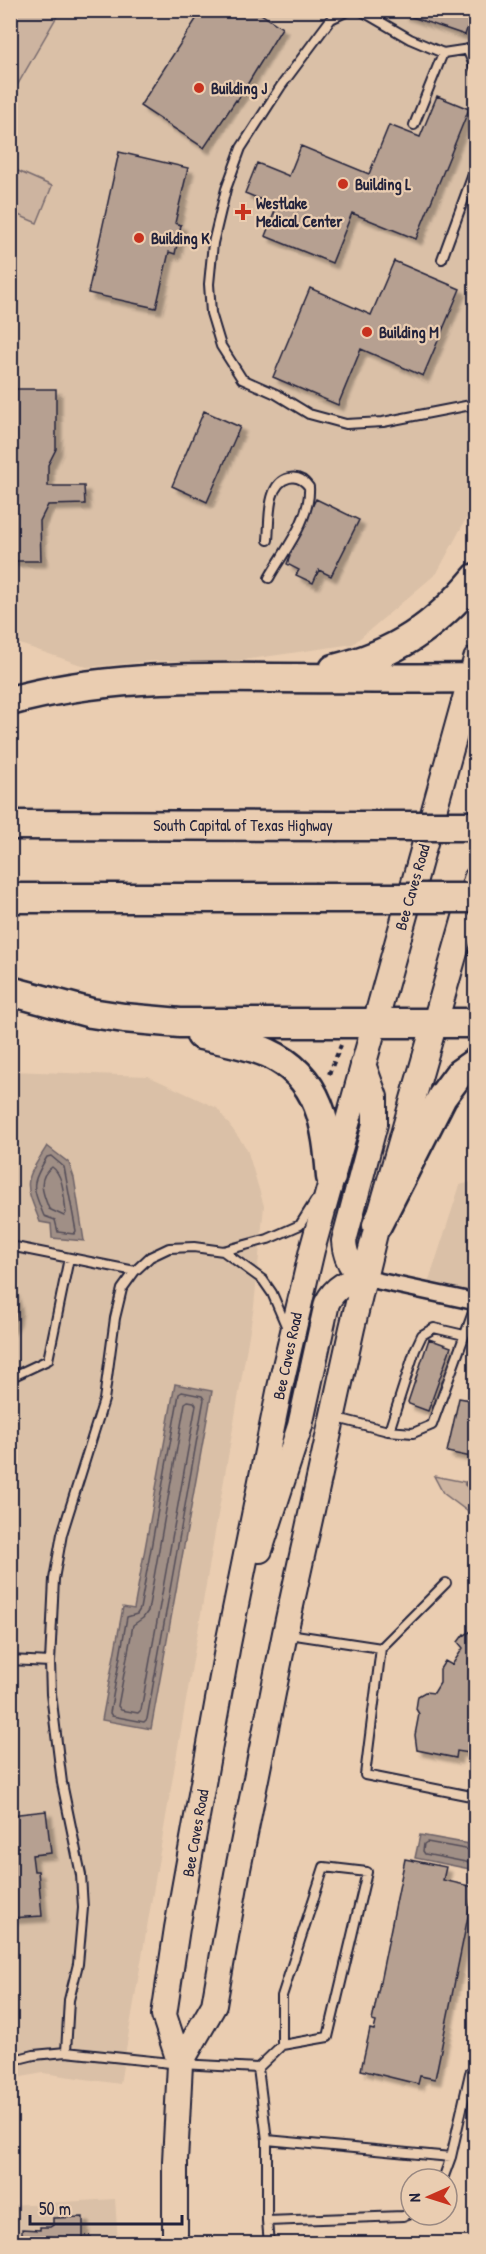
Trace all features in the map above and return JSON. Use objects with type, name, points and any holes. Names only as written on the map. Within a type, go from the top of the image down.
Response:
[{"type":"highway","points":[[288,678],[348,665],[383,654],[400,645],[430,626],[476,578]]},
{"type":"highway","points":[[10,701],[112,681],[474,672]]},
{"type":"highway","name":"South Capital of Texas Highway","points":[[10,825],[476,826]]},
{"type":"highway","points":[[10,898],[476,898]]},
{"type":"highway","points":[[10,991],[91,1013],[144,1020],[217,1024],[476,1023]]},
{"type":"highway","points":[[144,1020],[259,1050],[279,1059],[296,1072],[310,1089],[323,1115],[331,1177]]},
{"type":"highway","points":[[377,1226],[442,1097],[459,1074],[476,1062]]},
{"type":"main road","name":"Bee Caves Road","points":[[175,2244],[175,2161],[180,2064],[164,2015],[177,1928],[228,1644],[291,1336],[331,1177],[474,672]]},
{"type":"main road","name":"Bee Caves Road","points":[[180,2064],[214,2005],[237,1874],[285,1633],[364,1278],[476,879]]},
{"type":"main road","points":[[363,1064],[375,1097],[375,1124],[344,1241],[348,1261],[364,1278]]},
{"type":"main road","points":[[228,1644],[300,1426],[327,1304],[331,1294],[338,1288],[364,1278]]},
{"type":"street","points":[[364,1278],[476,1303]]},
{"type":"lane","points":[[350,10],[331,19],[281,86],[241,148],[226,189],[213,243],[209,284],[211,313],[221,346],[242,379],[276,394],[309,414],[346,424],[383,422],[476,404]]},
{"type":"lane","points":[[360,10],[410,39],[443,53],[471,49],[476,70]]},
{"type":"lane","points":[[414,125],[443,53]]},
{"type":"lane","points":[[442,259],[476,166]]},
{"type":"lane","points":[[268,540],[274,489],[288,478],[302,480],[309,487],[310,496],[306,510],[269,578]]},
{"type":"lane","points":[[66,2052],[69,2000],[78,1964],[83,1908],[81,1875],[56,1741],[50,1662],[54,1579],[62,1534],[104,1400],[115,1318],[122,1289],[135,1271],[150,1257],[169,1248],[194,1247],[223,1251],[268,1239],[300,1225],[331,1177]]},
{"type":"lane","points":[[10,1246],[135,1271]]},
{"type":"lane","points":[[223,1251],[263,1280],[272,1293],[291,1336]]},
{"type":"lane","points":[[10,1374],[16,1375],[48,1360],[69,1258]]},
{"type":"lane","points":[[332,1416],[389,1431],[413,1433],[432,1425],[476,1303]]},
{"type":"lane","points":[[389,1431],[422,1335],[434,1328],[464,1335]]},
{"type":"lane","points":[[446,1583],[381,1648],[365,1775],[476,1797]]},
{"type":"lane","points":[[285,1633],[381,1648]]},
{"type":"lane","points":[[10,1660],[50,1662]]},
{"type":"lane","points":[[10,2061],[34,2055],[66,2052],[180,2064],[258,2068],[282,2045],[328,2037],[367,1872],[324,1867],[282,1996],[282,2045]]},
{"type":"lane","points":[[258,2068],[267,2140],[269,2244]]},
{"type":"lane","points":[[447,2167],[470,2073]]},
{"type":"lane","points":[[267,2140],[451,2157]]},
{"type":"lane","points":[[267,2222],[399,2216]]},
{"type":"path","points":[[327,1078],[343,1040]]},
{"type":"shaded area","points":[[10,11],[60,11],[11,96]]},
{"type":"shaded area","name":"Westlake Medical Center","points":[[60,11],[475,11],[475,491],[467,517],[437,573],[353,644],[236,661],[155,661],[87,667],[11,641],[11,96]]},
{"type":"shaded area","points":[[11,168],[52,186],[37,223],[11,212]]},
{"type":"shaded area","points":[[11,1071],[148,1076],[217,1108],[247,1149],[264,1206],[254,1306],[120,2084],[43,2073],[11,2079]]},
{"type":"shaded area","points":[[475,1181],[475,1302],[425,1293],[460,1185]]},
{"type":"shaded area","points":[[434,1476],[475,1484],[475,1517],[443,1493]]},
{"type":"shaded area","points":[[115,2199],[118,2243],[11,2244],[11,2205]]},
{"type":"water","points":[[47,1146],[69,1163],[74,1178],[84,1241],[52,1238],[51,1224],[40,1222],[28,1183]]},
{"type":"water","points":[[175,1384],[212,1391],[151,1729],[102,1720],[123,1607],[134,1609]]},
{"type":"water","points":[[420,1835],[475,1845],[475,1870],[415,1858]]},
{"type":"building","name":"Building J","points":[[202,10],[255,10],[282,28],[237,101],[204,148],[140,106]]},
{"type":"building","points":[[404,10],[473,10],[465,35],[403,14]]},
{"type":"building","name":"Building L","points":[[437,96],[469,109],[416,239],[352,213],[332,263],[265,236],[277,206],[245,193],[257,163],[289,176],[301,146],[369,174],[389,125],[420,137]]},
{"type":"building","name":"Building K","points":[[119,152],[188,168],[175,223],[181,225],[175,254],[169,252],[156,308],[88,293]]},
{"type":"building","name":"Building M","points":[[394,261],[460,289],[423,376],[361,349],[338,405],[273,377],[310,288],[371,315]]},
{"type":"building","points":[[10,389],[56,389],[56,449],[48,465],[48,486],[84,486],[85,504],[48,505],[40,521],[41,561],[10,561]]},
{"type":"building","points":[[204,411],[240,427],[207,502],[172,486]]},
{"type":"building","points":[[316,499],[359,520],[331,576],[319,570],[313,583],[296,575],[299,570],[287,564],[290,556],[288,555]]},
{"type":"building","points":[[10,1291],[13,1291],[17,1307],[15,1319],[10,1328]]},
{"type":"building","points":[[429,1339],[451,1347],[428,1411],[408,1402]]},
{"type":"building","points":[[459,1398],[476,1401],[476,1458],[447,1452]]},
{"type":"building","points":[[476,1628],[476,1754],[457,1751],[456,1758],[417,1750],[415,1735],[419,1714],[416,1709],[418,1696],[425,1692],[434,1693],[440,1683],[440,1669],[445,1661],[452,1665],[463,1648],[458,1642],[464,1634]]},
{"type":"building","points":[[46,1811],[51,1853],[32,1855],[34,1871],[38,1871],[42,1916],[10,1918],[10,1815]]},
{"type":"building","points":[[405,1859],[446,1867],[443,1880],[474,1887],[435,2079],[420,2076],[418,2084],[361,2070],[370,2029],[374,2030],[376,2022],[372,2021]]},
{"type":"building","points":[[83,2217],[83,2238],[91,2237],[91,2244],[17,2244],[17,2240],[22,2240],[22,2229],[40,2230],[40,2227],[50,2227],[53,2225],[53,2218]]},
{"type":"building","points":[[368,2239],[368,2244],[311,2244],[311,2243]]},
{"type":"waterway","points":[[467,1484],[476,1491]]},
{"type":"place","name":"Building J","points":[[199,88]]},
{"type":"place","name":"Building L","points":[[343,184]]},
{"type":"place","name":"Westlake Medical Center","points":[[243,212]]},
{"type":"place","name":"Building K","points":[[139,238]]},
{"type":"place","name":"Building M","points":[[367,332]]}]
